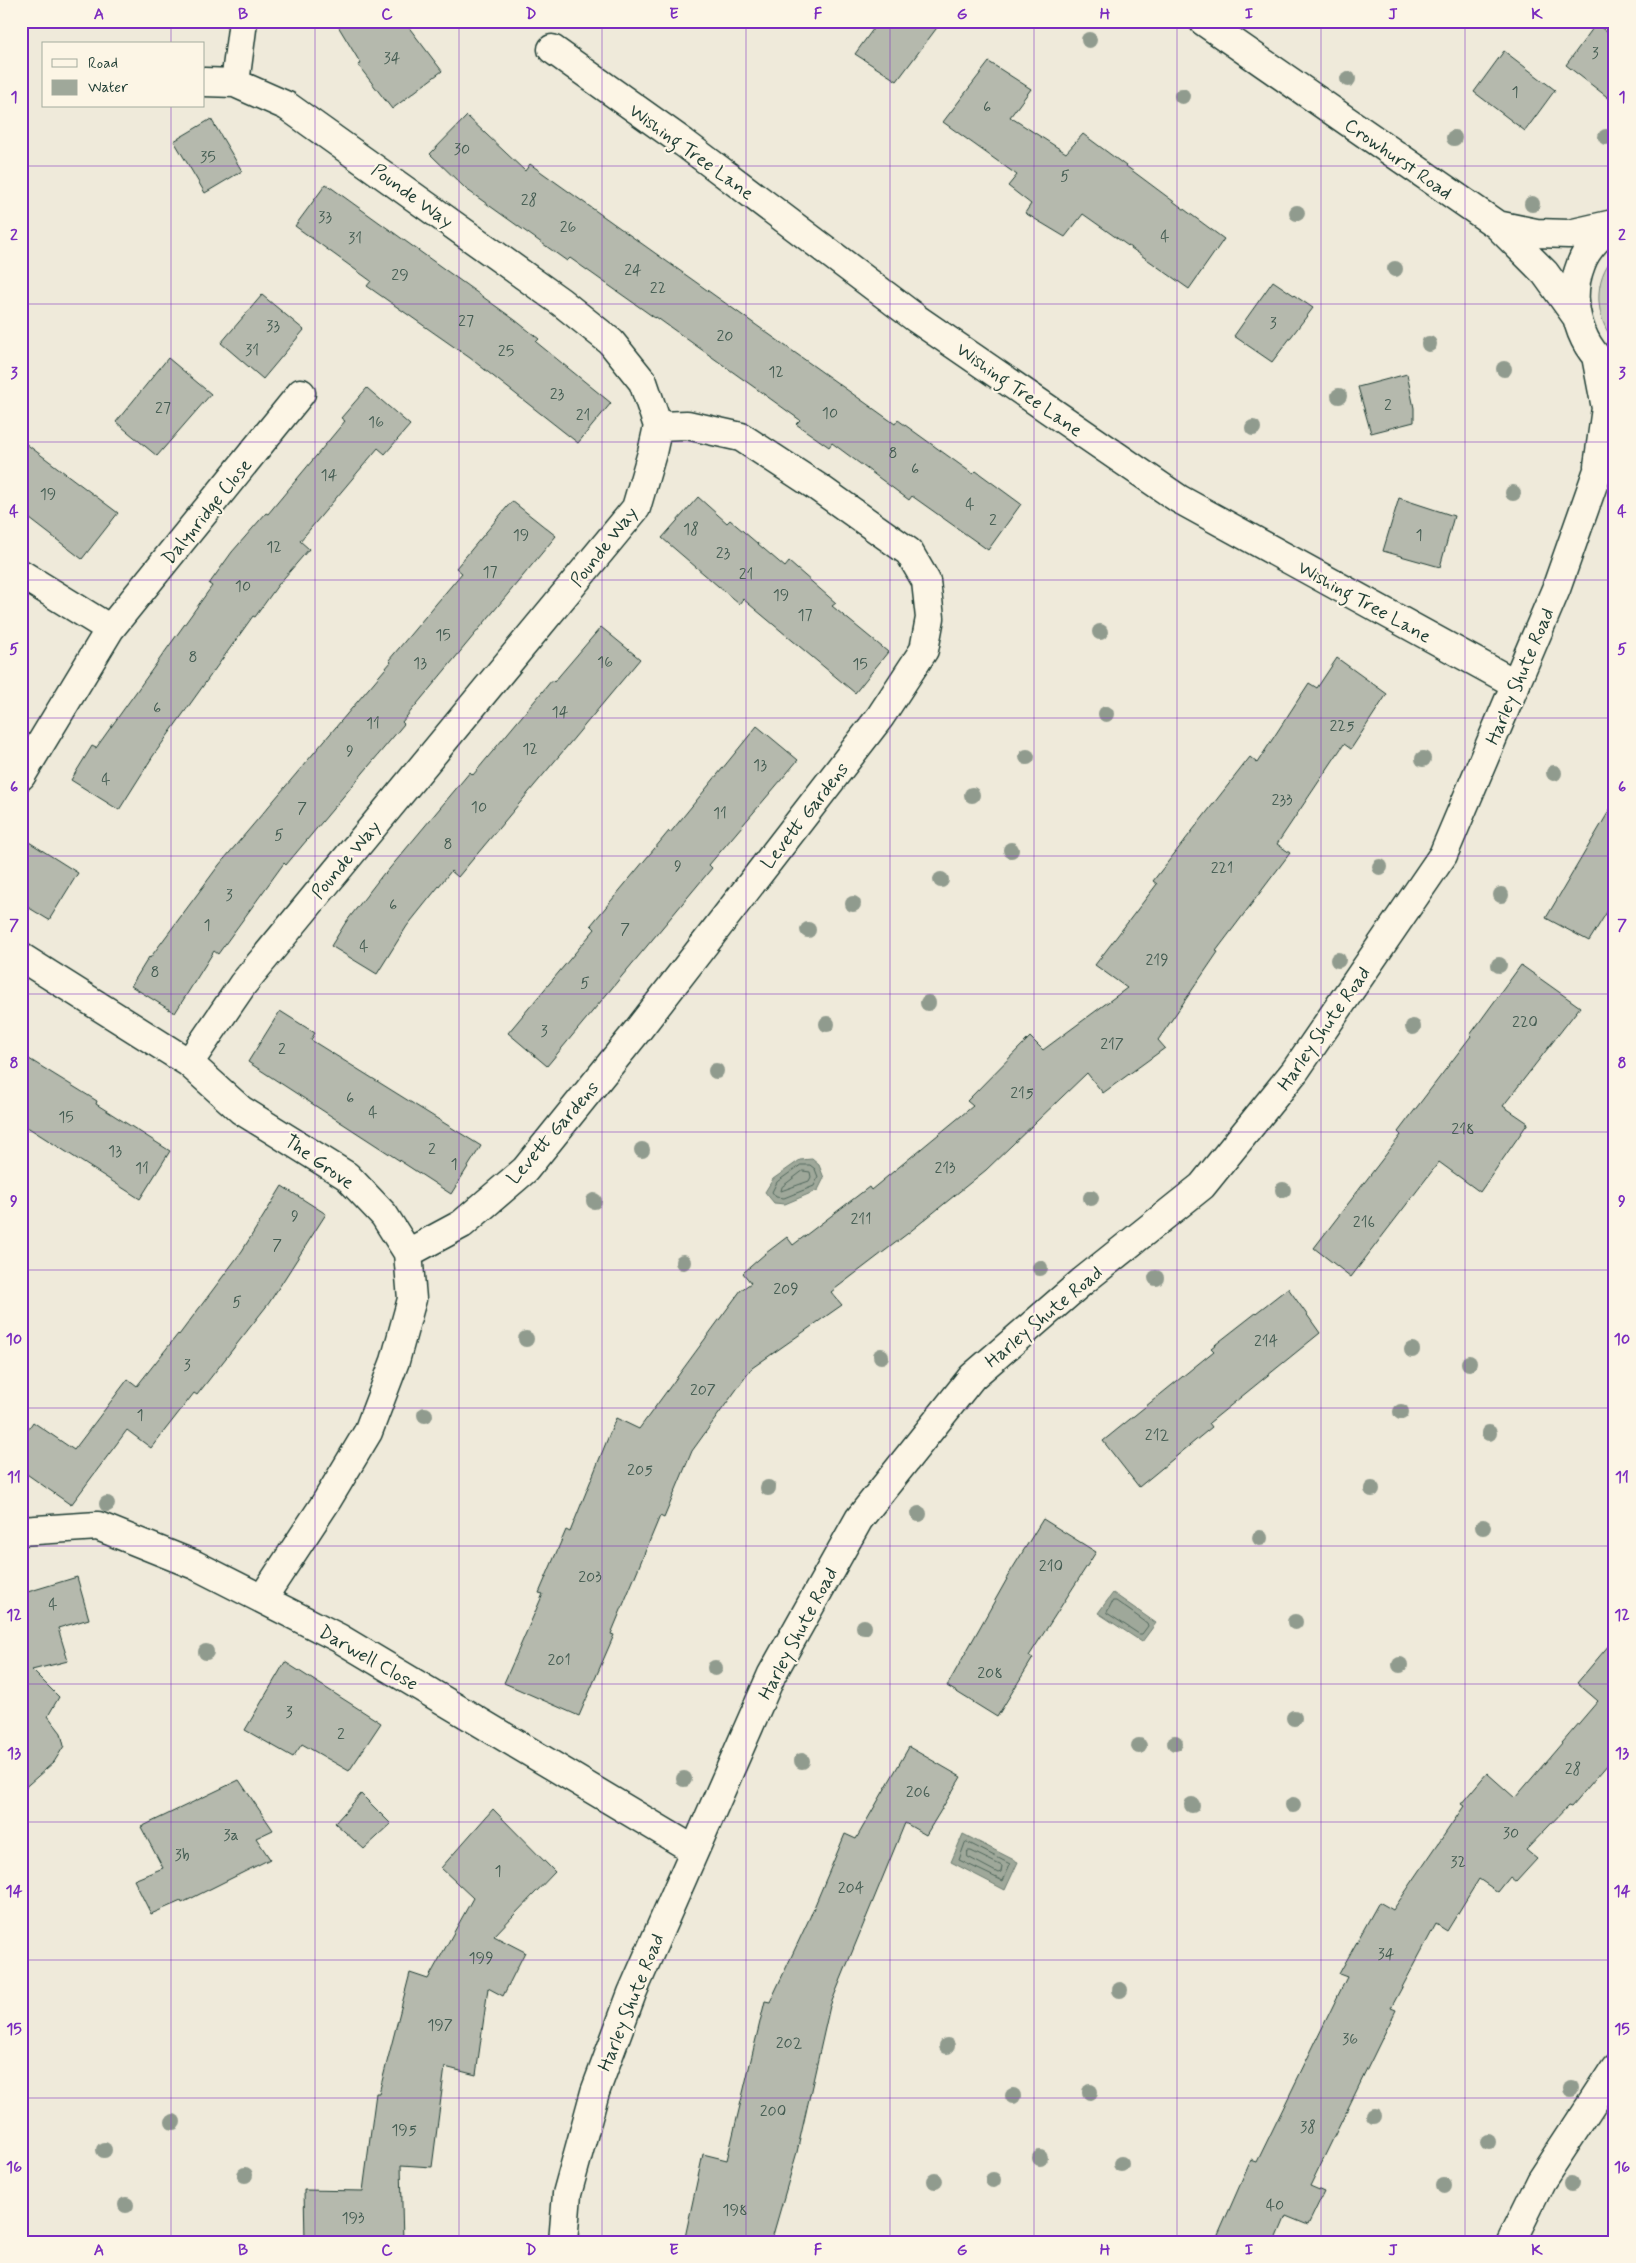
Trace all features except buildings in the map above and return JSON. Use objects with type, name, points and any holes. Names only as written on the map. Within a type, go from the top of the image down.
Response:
[{"type":"street","points":[[235,83],[243,21]]},
{"type":"street","name":"Crowhurst Road","points":[[1202,21],[1496,225],[1545,273],[1576,316]]},
{"type":"street","name":"Wishing Tree Lane","points":[[552,49],[684,143],[917,319],[1179,499],[1516,684]]},
{"type":"street","name":"Pounde Way","points":[[189,1063],[242,984],[636,508],[658,426],[643,382],[611,342],[561,302],[287,106],[235,83],[205,82]]},
{"type":"street","points":[[1496,225],[1536,233],[1569,234],[1615,223]]},
{"type":"street","points":[[1597,473],[1606,408],[1605,364],[1583,337],[1576,316],[1575,290],[1581,263],[1595,241],[1615,223]]},
{"type":"street","name":"Dalynridge Close","points":[[21,776],[110,629],[301,393]]},
{"type":"street","name":"Levett Gardens","points":[[408,1253],[462,1224],[525,1170],[638,1030],[880,717],[924,650],[930,618],[926,581],[909,552],[819,488],[741,437],[687,425],[658,426]]},
{"type":"street","name":"Harley Shute Road","points":[[563,2242],[567,2194],[594,2092],[632,1993],[772,1674],[859,1519],[972,1377],[1083,1281],[1202,1186],[1295,1071],[1444,855],[1556,589],[1597,473],[1615,445]]},
{"type":"street","points":[[21,574],[110,629]]},
{"type":"street","name":"The Grove","points":[[21,957],[189,1063],[241,1110],[347,1176],[384,1215],[408,1253],[412,1299],[395,1361],[368,1432],[326,1502],[262,1599]]},
{"type":"street","name":"Darwell Close","points":[[21,1531],[98,1526],[195,1565],[339,1638],[694,1850]]},
{"type":"street","points":[[1511,2242],[1541,2181],[1615,2068]]},
{"type":"shaded area","points":[[1615,256],[1615,342],[1603,322],[1599,299],[1602,276]]},
{"type":"water","points":[[812,1159],[819,1165],[824,1178],[818,1190],[785,1204],[774,1203],[765,1192],[773,1179],[800,1160]]},
{"type":"water","points":[[1113,1593],[1156,1623],[1142,1642],[1098,1613]]},
{"type":"water","points":[[963,1834],[1018,1862],[1005,1890],[951,1862]]}]
